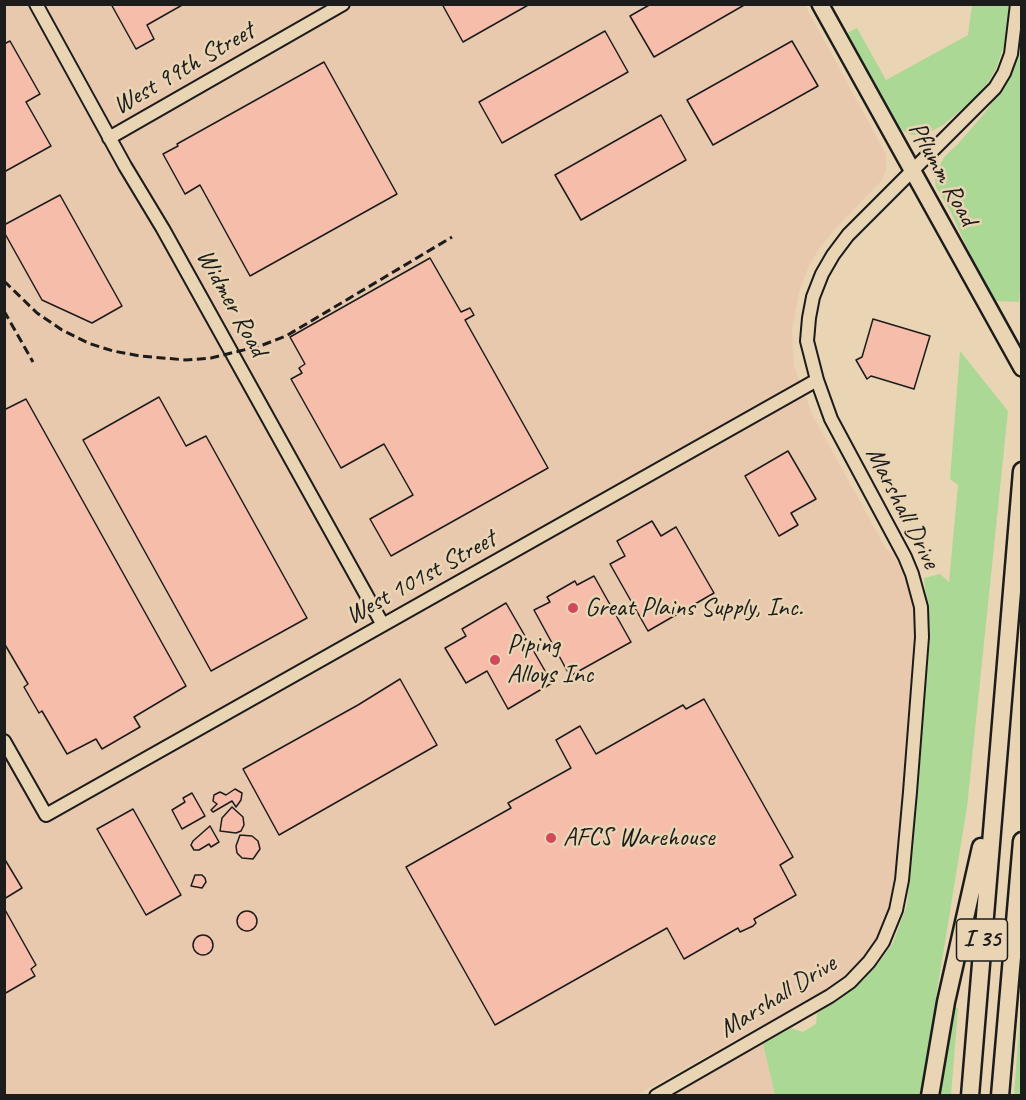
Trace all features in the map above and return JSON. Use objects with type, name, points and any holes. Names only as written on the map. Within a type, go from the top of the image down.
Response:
[{"type":"highway","name":"I 35","points":[[970,1095],[1022,471]]},
{"type":"highway","points":[[930,1095],[946,1002],[995,785]]},
{"type":"highway","name":"I 35","points":[[1000,1095],[1022,841]]},
{"type":"main road","name":"Pflumm Road","points":[[820,4],[1022,368]]},
{"type":"street","name":"Widmer Road","points":[[36,4],[109,138],[169,238],[383,625]]},
{"type":"street","name":"West 99th Street","points":[[109,138],[344,4]]},
{"type":"street","name":"Marshall Drive","points":[[656,1095],[830,996],[850,981],[869,962],[892,924],[900,895],[922,637],[921,608],[905,557],[831,419],[817,380],[807,341],[807,328],[813,297],[822,274],[848,235],[995,88],[1011,54],[1017,4]]},
{"type":"street","name":"West 101st Street","points":[[4,741],[46,815],[817,380]]},
{"type":"shaded area","points":[[5,5],[805,5],[886,154],[886,171],[881,181],[818,250],[808,268],[800,288],[792,329],[794,366],[813,416],[886,549],[893,554],[902,570],[915,609],[916,629],[895,885],[885,923],[866,955],[843,976],[825,990],[637,1095],[5,1096]]},
{"type":"shaded area","points":[[763,1044],[775,1095],[671,1096]]},
{"type":"green space","points":[[972,5],[1009,5],[1004,45],[996,69],[978,96],[943,125],[925,135],[911,135],[902,130],[897,123],[847,33],[857,28],[886,80],[968,35]]},
{"type":"green space","points":[[1021,13],[1022,265],[1019,302],[994,301],[951,212],[936,187],[935,180],[938,168],[945,156],[983,115],[1006,83],[1017,58]]},
{"type":"green space","points":[[960,351],[1008,411],[967,807],[920,1095],[775,1095],[763,1044],[791,1028],[803,1032],[816,1024],[817,1013],[837,1001],[863,980],[893,943],[907,905],[930,637],[924,578],[940,574],[949,582],[958,485],[950,479]]},
{"type":"green space","points":[[1021,1002],[1021,1095],[1014,1095]]},
{"type":"green space","points":[[953,1007],[958,1008],[951,1095],[939,1096]]},
{"type":"building","points":[[111,4],[184,4],[147,25],[154,39],[136,49]]},
{"type":"building","points":[[442,4],[530,4],[463,42]]},
{"type":"building","points":[[651,4],[746,4],[654,57],[630,16]]},
{"type":"building","points":[[605,31],[628,72],[502,143],[479,102]]},
{"type":"building","points":[[10,41],[40,94],[26,102],[51,146],[4,172],[4,44]]},
{"type":"building","points":[[792,41],[818,86],[713,145],[687,100]]},
{"type":"building","points":[[324,62],[397,194],[250,276],[200,185],[185,194],[163,154]]},
{"type":"building","points":[[661,115],[686,160],[581,220],[555,175]]},
{"type":"building","points":[[60,195],[122,306],[92,323],[42,300],[4,232],[4,225]]},
{"type":"building","points":[[430,258],[461,312],[470,308],[474,315],[465,320],[548,468],[391,556],[370,519],[413,495],[384,444],[341,468],[291,379],[302,373],[299,368],[305,364],[290,337]]},
{"type":"building","points":[[873,319],[930,336],[914,389],[871,376],[867,379],[856,360],[862,357]]},
{"type":"building","points":[[159,397],[186,446],[206,436],[307,618],[211,671],[83,440]]},
{"type":"building","points":[[26,399],[186,686],[134,717],[140,727],[102,749],[96,739],[67,754],[42,711],[39,713],[24,687],[28,684],[4,643],[4,410]]},
{"type":"building","points":[[788,451],[816,499],[791,513],[798,525],[779,536],[745,476]]},
{"type":"building","points":[[652,521],[661,536],[676,527],[714,593],[648,631],[610,564],[625,556],[617,541]]},
{"type":"building","points":[[594,576],[631,642],[570,676],[534,610],[550,602],[547,597],[575,581],[577,585]]},
{"type":"building","name":"Piping Alloys Inc","points":[[506,603],[552,683],[508,709],[487,671],[466,683],[445,648],[466,636],[462,629]]},
{"type":"building","points":[[400,679],[437,745],[279,835],[243,769]]},
{"type":"building","points":[[704,699],[793,857],[780,865],[796,895],[754,919],[756,923],[753,926],[740,932],[738,928],[684,959],[667,928],[495,1025],[406,867],[511,808],[508,803],[571,768],[556,740],[580,726],[596,754],[683,705],[686,709]]},
{"type":"building","points":[[235,789],[242,793],[241,800],[236,807],[232,801],[213,812],[211,810],[217,804],[213,801],[214,795],[220,792],[226,795]]},
{"type":"building","points":[[192,793],[205,816],[182,829],[172,810],[185,802],[183,798]]},
{"type":"building","points":[[232,807],[243,817],[244,825],[241,831],[236,833],[220,831],[222,818]]},
{"type":"building","points":[[133,809],[181,895],[146,915],[97,829]]},
{"type":"building","points":[[210,826],[219,842],[211,847],[209,844],[199,850],[194,850],[191,845],[193,841]]},
{"type":"building","points":[[240,835],[252,836],[258,841],[260,849],[253,859],[242,858],[237,853],[236,846]]},
{"type":"building","points":[[4,858],[22,888],[4,899]]},
{"type":"building","points":[[195,875],[202,875],[205,878],[206,882],[202,888],[191,886]]},
{"type":"building","points":[[4,908],[36,965],[31,969],[35,976],[4,994]]},
{"type":"building","points":[[247,911],[254,914],[257,921],[254,928],[247,931],[240,928],[237,921],[240,914]]},
{"type":"building","points":[[203,935],[210,938],[213,945],[210,952],[203,955],[196,952],[193,945],[196,938]]},
{"type":"railway","points":[[4,281],[37,313],[62,330],[88,343],[140,356],[186,360],[211,358],[260,346],[286,336],[452,237]]},
{"type":"railway","points":[[4,311],[33,362]]},
{"type":"place","name":"Great Plains Supply, Inc.","points":[[573,608]]},
{"type":"place","name":"Piping Alloys Inc","points":[[495,660]]},
{"type":"place","name":"AFCS Warehouse","points":[[551,838]]}]
